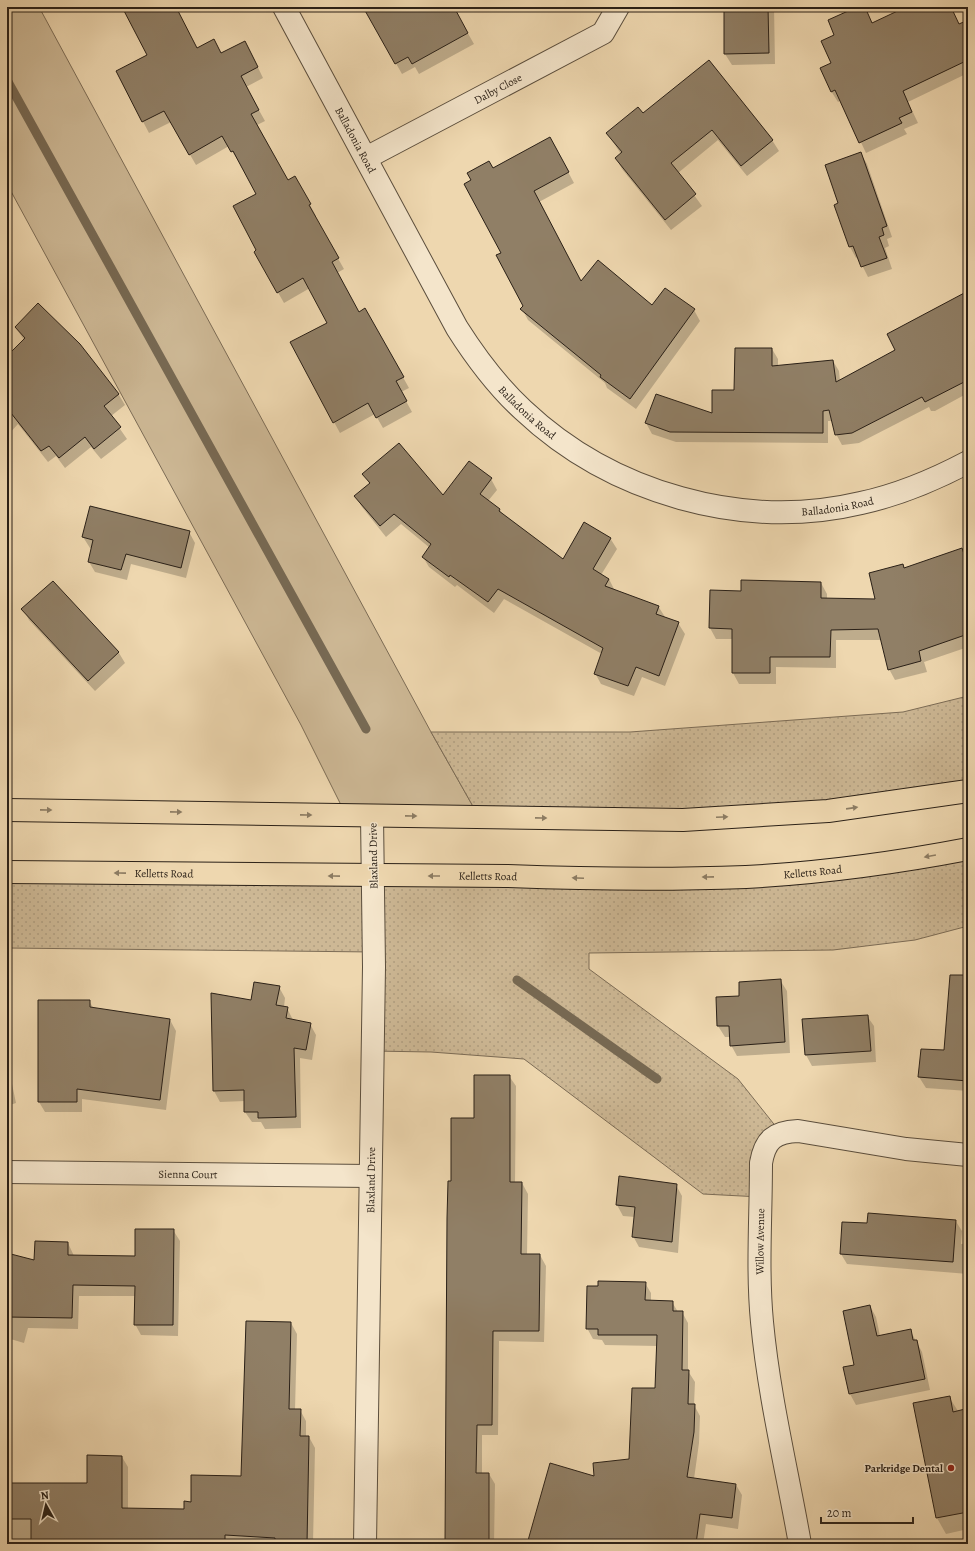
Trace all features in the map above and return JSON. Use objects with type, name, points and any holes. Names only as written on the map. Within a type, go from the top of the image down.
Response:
[{"type":"main road","points":[[7,810],[683,820],[828,811],[968,791]]},
{"type":"main road","name":"Kelletts Road","points":[[7,872],[507,876],[596,879],[747,876],[869,866],[968,849]]},
{"type":"street","name":"Balladonia Road","points":[[284,7],[456,328],[477,360],[522,410],[572,449],[629,480],[694,502],[730,510],[774,512],[817,510],[861,504],[906,491],[968,462]]},
{"type":"street","name":"Dalby Close","points":[[366,158],[603,32],[618,7]]},
{"type":"street","name":"Blaxland Drive","points":[[365,1544],[374,966],[372,816]]},
{"type":"street","name":"Willow Avenue","points":[[800,1544],[776,1421],[762,1320],[760,1282],[761,1164],[766,1145],[773,1137],[781,1133],[798,1131],[906,1149],[968,1155]]},
{"type":"street","name":"Sienna Court","points":[[7,1172],[370,1176]]},
{"type":"shaded area","points":[[7,7],[39,7],[431,732],[479,817],[346,815],[301,725],[7,184]]},
{"type":"shaded area","points":[[968,696],[968,791],[828,811],[479,817],[431,732],[630,732],[903,712]]},
{"type":"shaded area","points":[[968,849],[968,926],[915,940],[833,950],[589,953],[589,969],[738,1079],[781,1133],[761,1197],[703,1194],[524,1059],[431,1052],[372,1051],[374,952],[7,948],[7,872],[589,879]]},
{"type":"building","points":[[122,7],[176,7],[197,48],[214,39],[221,53],[245,41],[258,67],[241,76],[259,110],[251,114],[288,180],[295,176],[311,204],[309,205],[339,258],[332,262],[359,312],[365,308],[404,377],[396,381],[407,401],[376,418],[368,403],[333,423],[290,342],[327,323],[303,278],[277,293],[254,252],[256,250],[233,206],[256,194],[233,151],[231,152],[222,136],[189,155],[164,111],[142,122],[116,71],[147,55]]},
{"type":"building","points":[[363,7],[454,7],[468,33],[412,64],[408,57],[395,64]]},
{"type":"building","points":[[724,7],[768,7],[769,53],[724,54]]},
{"type":"building","points":[[857,7],[865,7],[872,23],[906,7],[951,7],[959,24],[968,20],[968,60],[903,91],[912,112],[899,118],[902,123],[859,143],[835,90],[831,92],[820,68],[831,63],[821,41],[834,35],[828,20]]},
{"type":"building","points":[[709,60],[773,140],[741,166],[712,130],[671,163],[696,194],[665,220],[615,158],[622,152],[606,133],[638,107],[643,113]]},
{"type":"building","points":[[550,137],[569,172],[534,191],[581,281],[598,260],[652,305],[665,288],[695,309],[630,399],[600,377],[601,375],[520,309],[523,306],[496,255],[501,253],[464,184],[471,180],[467,173],[489,161],[493,168]]},
{"type":"building","points":[[861,152],[887,226],[882,228],[884,235],[879,237],[887,258],[861,267],[853,246],[849,247],[834,205],[838,203],[825,165]]},
{"type":"building","points":[[968,291],[968,380],[925,402],[922,397],[852,433],[835,435],[829,410],[823,411],[823,433],[670,432],[645,423],[656,394],[712,413],[712,390],[734,390],[735,348],[772,348],[772,366],[833,360],[836,382],[895,350],[887,334]]},
{"type":"building","points":[[38,303],[80,344],[119,394],[104,406],[121,427],[94,449],[85,437],[59,458],[49,446],[41,451],[7,408],[7,356],[25,338],[15,327]]},
{"type":"building","points":[[399,443],[443,495],[469,461],[492,478],[480,494],[500,509],[499,511],[563,559],[584,522],[611,538],[593,569],[609,579],[605,586],[659,606],[656,614],[679,622],[659,676],[636,667],[628,686],[594,674],[603,648],[498,589],[488,602],[450,575],[449,577],[422,557],[431,544],[394,514],[380,526],[354,496],[370,483],[362,474]]},
{"type":"building","points":[[90,506],[190,531],[181,568],[126,554],[121,570],[88,562],[93,540],[82,537]]},
{"type":"building","points":[[962,548],[968,566],[968,634],[919,651],[921,661],[888,670],[878,629],[831,630],[830,657],[770,657],[770,673],[732,673],[732,629],[709,628],[710,590],[741,591],[741,580],[821,582],[821,598],[875,599],[869,573],[903,564],[904,568]]},
{"type":"building","points":[[53,581],[119,652],[88,681],[21,609]]},
{"type":"building","points":[[950,975],[968,975],[968,1081],[918,1077],[921,1049],[944,1050]]},
{"type":"building","points":[[781,979],[785,1042],[730,1046],[729,1026],[717,1026],[716,997],[739,996],[739,982]]},
{"type":"building","points":[[254,982],[280,986],[276,1005],[288,1007],[286,1018],[311,1023],[306,1050],[294,1048],[296,1117],[258,1118],[258,1112],[244,1112],[244,1090],[213,1091],[211,993],[251,1000]]},
{"type":"building","points":[[38,1000],[90,1000],[90,1007],[170,1019],[160,1100],[77,1089],[77,1102],[38,1102]]},
{"type":"building","points":[[868,1015],[871,1051],[805,1055],[802,1019]]},
{"type":"building","points":[[474,1075],[510,1075],[510,1182],[522,1182],[521,1254],[540,1254],[539,1331],[493,1331],[492,1425],[477,1425],[476,1473],[489,1473],[489,1544],[445,1544],[447,1218],[448,1181],[451,1181],[451,1118],[474,1118]]},
{"type":"building","points":[[619,1176],[677,1184],[672,1242],[632,1237],[635,1207],[616,1205]]},
{"type":"building","points":[[868,1213],[956,1220],[953,1262],[840,1254],[842,1222],[867,1223]]},
{"type":"building","points":[[135,1229],[174,1229],[173,1325],[134,1325],[135,1286],[73,1285],[72,1318],[7,1317],[7,1253],[34,1260],[35,1241],[68,1242],[68,1255],[135,1256]]},
{"type":"building","points":[[598,1281],[646,1282],[645,1300],[673,1301],[673,1311],[683,1311],[682,1370],[689,1370],[688,1404],[695,1404],[694,1432],[687,1477],[736,1484],[732,1518],[700,1514],[696,1544],[527,1544],[550,1463],[594,1476],[593,1463],[629,1459],[632,1388],[655,1388],[657,1335],[598,1335],[598,1329],[586,1329],[587,1286],[598,1286]]},
{"type":"building","points":[[870,1305],[877,1336],[911,1329],[913,1340],[917,1340],[925,1379],[849,1394],[843,1367],[854,1365],[843,1311]]},
{"type":"building","points":[[246,1321],[291,1322],[289,1409],[301,1409],[300,1436],[309,1436],[307,1544],[275,1544],[275,1538],[225,1535],[225,1544],[31,1544],[31,1519],[10,1519],[10,1483],[87,1483],[87,1455],[122,1456],[122,1508],[184,1509],[184,1501],[191,1502],[191,1475],[241,1476]]},
{"type":"building","name":"Parkridge Dental","points":[[950,1396],[953,1412],[965,1409],[968,1426],[968,1512],[936,1518],[913,1403]]},
{"type":"waterway","points":[[7,80],[366,729]]},
{"type":"waterway","points":[[517,980],[657,1079]]},
{"type":"place","name":"Parkridge Dental","points":[[951,1468]]}]
